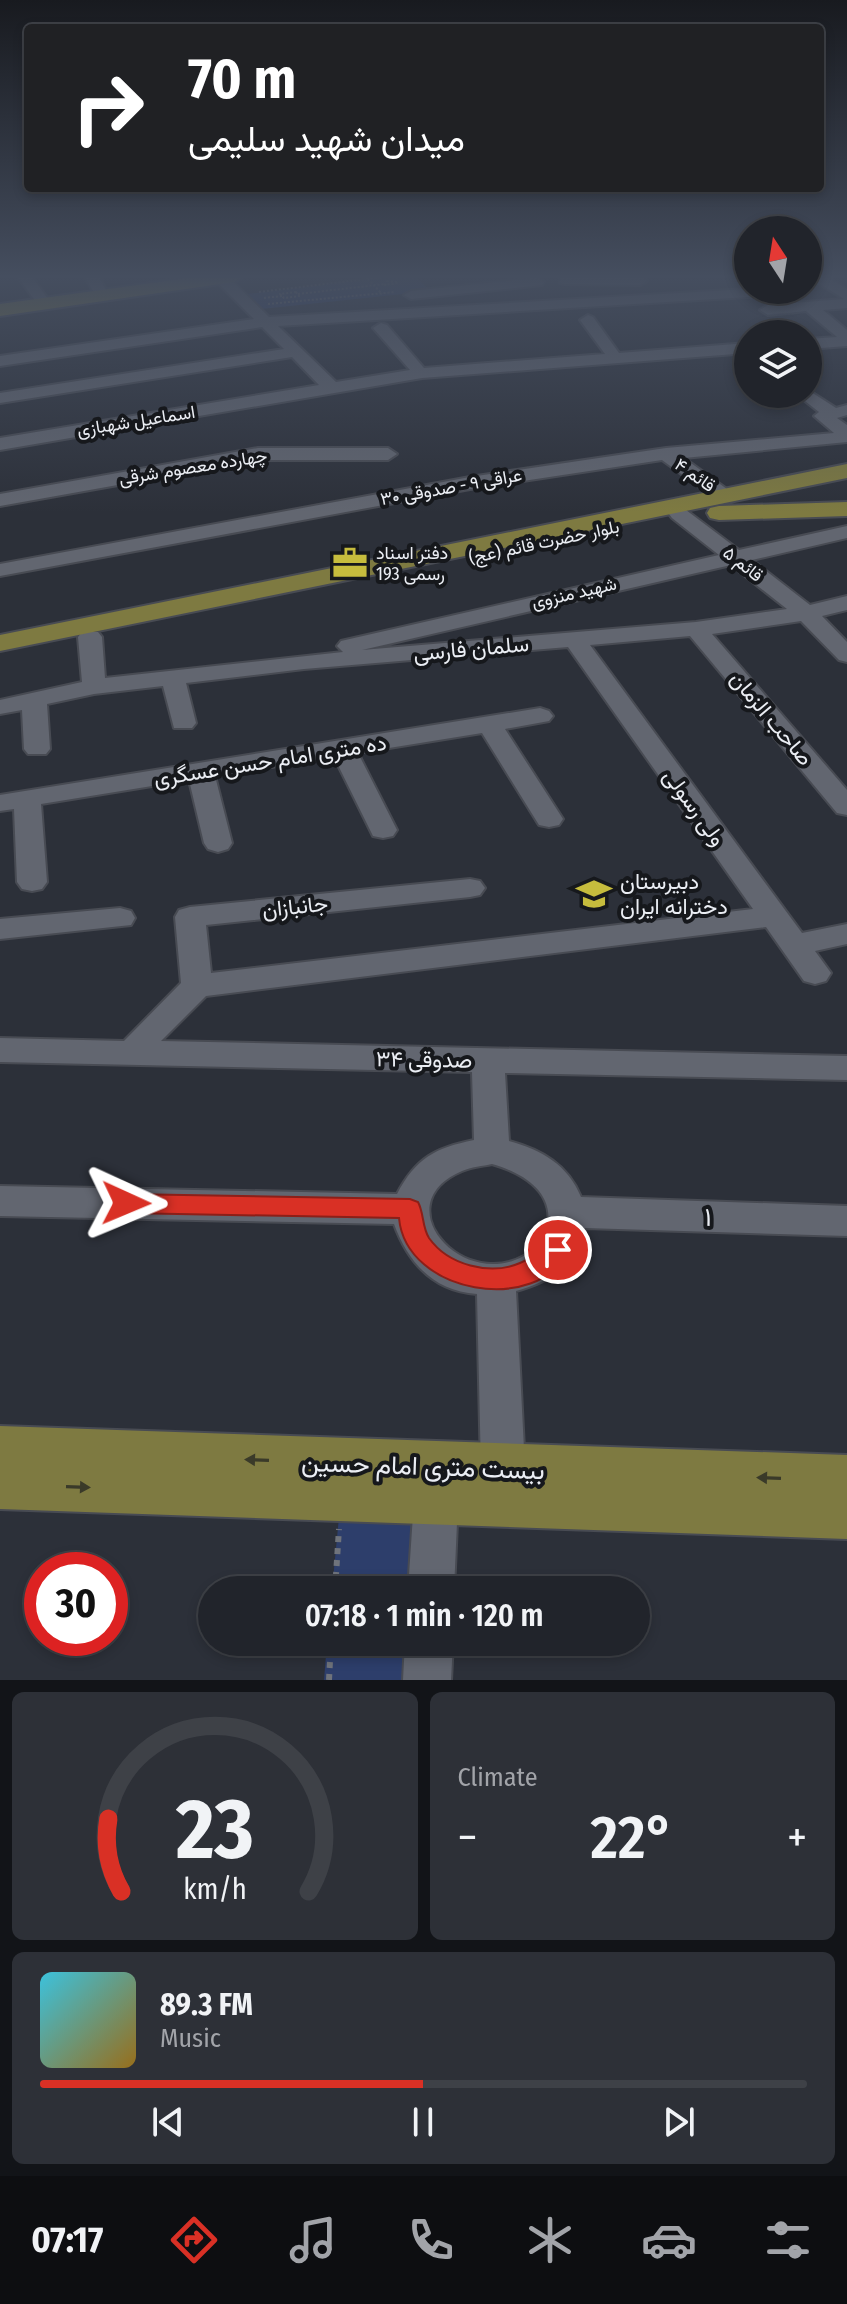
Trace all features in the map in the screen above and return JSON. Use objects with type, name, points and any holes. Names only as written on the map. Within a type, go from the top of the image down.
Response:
[{"type":"main road","points":[[671,511],[724,496],[847,471]]},
{"type":"main road","points":[[671,511],[847,479]]},
{"type":"main road","points":[[809,511],[795,503],[798,498],[847,493]]},
{"type":"main road","name":"بلوار حضرت قائم (عج)","points":[[0,643],[671,511],[847,509]]},
{"type":"main road","name":"بلوار حضرت قائم (عج)","points":[[0,656],[671,511]]},
{"type":"main road","name":"بیست متری امام حسین","points":[[0,1450],[847,1513]]},
{"type":"main road","name":"بیست متری امام حسین","points":[[0,1484],[341,1496],[437,1483],[503,1469],[847,1480]]},
{"type":"street","points":[[0,361],[40,355]]},
{"type":"street","points":[[0,398],[274,355]]},
{"type":"street","points":[[299,355],[330,386]]},
{"type":"street","points":[[406,355],[416,367]]},
{"type":"street","name":"اسماعیل شهبازی","points":[[0,444],[228,406],[416,367],[568,355]]},
{"type":"street","name":"اسماعیل شهبازی","points":[[0,436],[422,373],[652,355]]},
{"type":"street","points":[[228,406],[244,423]]},
{"type":"street","name":"عراقی ۹ - صدوقی ۳۰","points":[[0,570],[470,483],[666,454],[846,437],[847,434],[824,419],[824,414],[839,412]]},
{"type":"street","name":"چهارده معصوم شرقی","points":[[0,500],[258,454],[388,454]]},
{"type":"street","name":"قائم ۴","points":[[666,454],[724,496]]},
{"type":"street","name":"قائم ۵","points":[[671,511],[806,613],[847,655]]},
{"type":"street","name":"شهید منزوی","points":[[304,662],[366,640],[847,532]]},
{"type":"street","name":"سلمان فارسی","points":[[0,707],[94,687],[304,662],[696,629],[806,613],[847,603]]},
{"type":"street","name":"صاحب الزمان","points":[[696,629],[847,807]]},
{"type":"street","points":[[90,637],[94,687]]},
{"type":"street","name":"ولی رسولی","points":[[575,640],[815,973]]},
{"type":"street","points":[[173,678],[183,723]]},
{"type":"street","points":[[34,698],[37,749]]},
{"type":"street","name":"ده متری امام حسن عسگری","points":[[14,801],[540,716]]},
{"type":"street","points":[[489,724],[549,819]]},
{"type":"street","points":[[342,748],[383,830]]},
{"type":"street","points":[[200,771],[218,843]]},
{"type":"street","points":[[14,801],[32,882]]},
{"type":"street","name":"جانبازان","points":[[197,986],[190,917],[470,888]]},
{"type":"street","points":[[132,1053],[166,1014],[197,986],[774,916]]},
{"type":"street","points":[[0,929],[120,918]]},
{"type":"street","points":[[795,945],[847,934]]},
{"type":"street","name":"صدوقی ۳۴","points":[[0,1050],[847,1068]]},
{"type":"street","points":[[488,1060],[492,1150]]},
{"type":"street","points":[[492,1150],[523,1157],[550,1174],[559,1186],[569,1212],[567,1232],[558,1250],[520,1275],[496,1279],[473,1277],[451,1270],[433,1259],[419,1244],[412,1227],[410,1209],[415,1189],[437,1166],[468,1152],[492,1150]]},
{"type":"street","points":[[0,1201],[410,1209]]},
{"type":"street","name":"۱","points":[[569,1212],[847,1221]]},
{"type":"street","points":[[496,1279],[503,1469]]},
{"type":"street","points":[[432,1576],[437,1483]]},
{"type":"street","points":[[427,1680],[428,1656]]},
{"type":"path","points":[[336,1576],[341,1496]]},
{"type":"path","points":[[329,1680],[330,1656]]},
{"type":"shaded area","points":[[341,1496],[436,1500],[432,1576],[333,1576]]},
{"type":"shaded area","points":[[326,1656],[428,1656],[427,1680],[324,1680]]},
{"type":"place","name":"دفتر اسناد رسمی 193","points":[[350,563]]},
{"type":"place","name":"دبیرستان دخترانه ایران","points":[[594,894]]},
{"type":"route","points":[[126,1203],[410,1209],[412,1227],[419,1244],[433,1259],[451,1270],[473,1277],[496,1279],[520,1275],[541,1265],[558,1250]]}]
